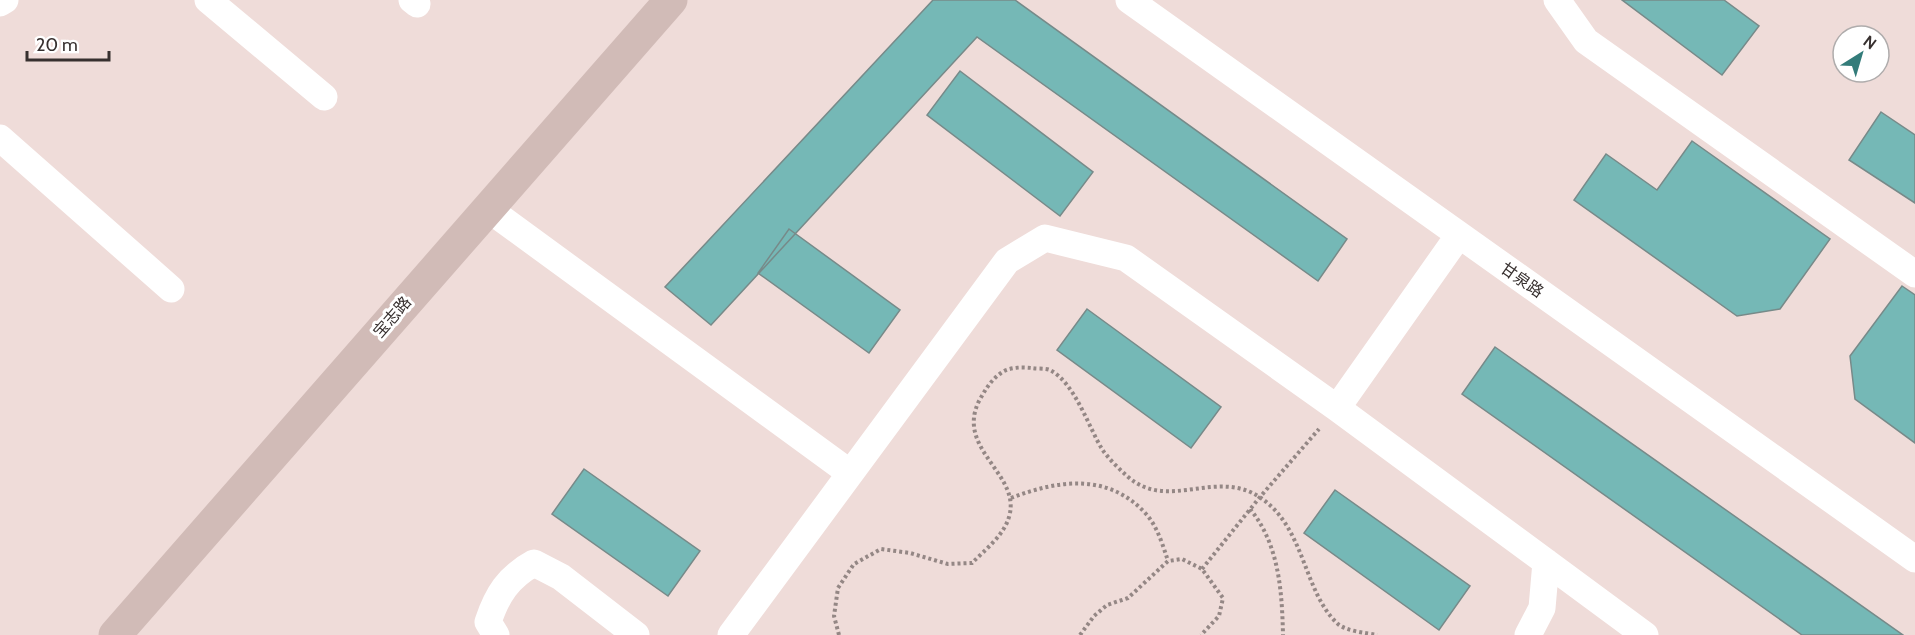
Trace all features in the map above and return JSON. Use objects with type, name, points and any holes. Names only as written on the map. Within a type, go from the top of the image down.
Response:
[{"type":"street","points":[[0,3],[5,0]]},
{"type":"street","points":[[208,0],[324,97]]},
{"type":"street","name":"宝志路","points":[[115,635],[671,0]]},
{"type":"street","name":"甘泉路","points":[[1129,0],[1915,559]]},
{"type":"street","points":[[1557,0],[1586,40],[1915,274]]},
{"type":"street","points":[[0,138],[171,289]]},
{"type":"street","points":[[487,208],[850,473]]},
{"type":"street","points":[[1337,408],[1459,234]]},
{"type":"street","points":[[731,635],[1007,261],[1045,238],[1126,258],[1337,408],[1646,635]]},
{"type":"street","points":[[1528,635],[1542,608],[1546,562]]},
{"type":"street","points":[[496,635],[488,622],[496,597],[516,573],[534,563],[561,577],[636,635]]},
{"type":"path","points":[[839,635],[834,616],[838,588],[854,564],[881,549],[910,553],[948,564],[972,562],[995,540],[1009,518],[1011,498],[974,436],[973,413],[987,386],[1002,372],[1022,367],[1050,370],[1072,391],[1104,451],[1129,477],[1154,490],[1176,492],[1227,484],[1260,497],[1279,512],[1326,609],[1339,625],[1377,635]]},
{"type":"path","points":[[1202,569],[1260,497],[1337,408]]},
{"type":"path","points":[[1011,498],[1057,483],[1087,483],[1122,495],[1147,516],[1160,539],[1168,561]]},
{"type":"path","points":[[1250,509],[1263,526],[1274,554],[1282,608],[1283,635]]},
{"type":"path","points":[[1080,635],[1094,616],[1107,605],[1128,598],[1168,561],[1182,559],[1202,569],[1223,598],[1220,616],[1201,635]]},
{"type":"building","points":[[933,0],[1015,0],[1347,239],[1318,281],[977,37],[711,325],[665,287]]},
{"type":"building","points":[[1622,0],[1724,0],[1759,26],[1722,75]]},
{"type":"building","points":[[960,71],[1093,172],[1060,216],[927,115]]},
{"type":"building","points":[[1881,112],[1915,135],[1915,203],[1849,160]]},
{"type":"building","points":[[1692,141],[1830,239],[1780,309],[1737,316],[1574,200],[1606,154],[1657,190]]},
{"type":"building","points":[[789,229],[900,310],[869,353],[758,273]]},
{"type":"building","points":[[1902,286],[1915,295],[1915,443],[1855,399],[1850,356]]},
{"type":"building","points":[[1087,309],[1221,407],[1191,448],[1057,350]]},
{"type":"building","points":[[1495,347],[1903,635],[1802,635],[1462,394]]},
{"type":"building","points":[[584,469],[700,551],[668,596],[552,514]]},
{"type":"building","points":[[1335,490],[1470,586],[1439,630],[1304,533]]}]
